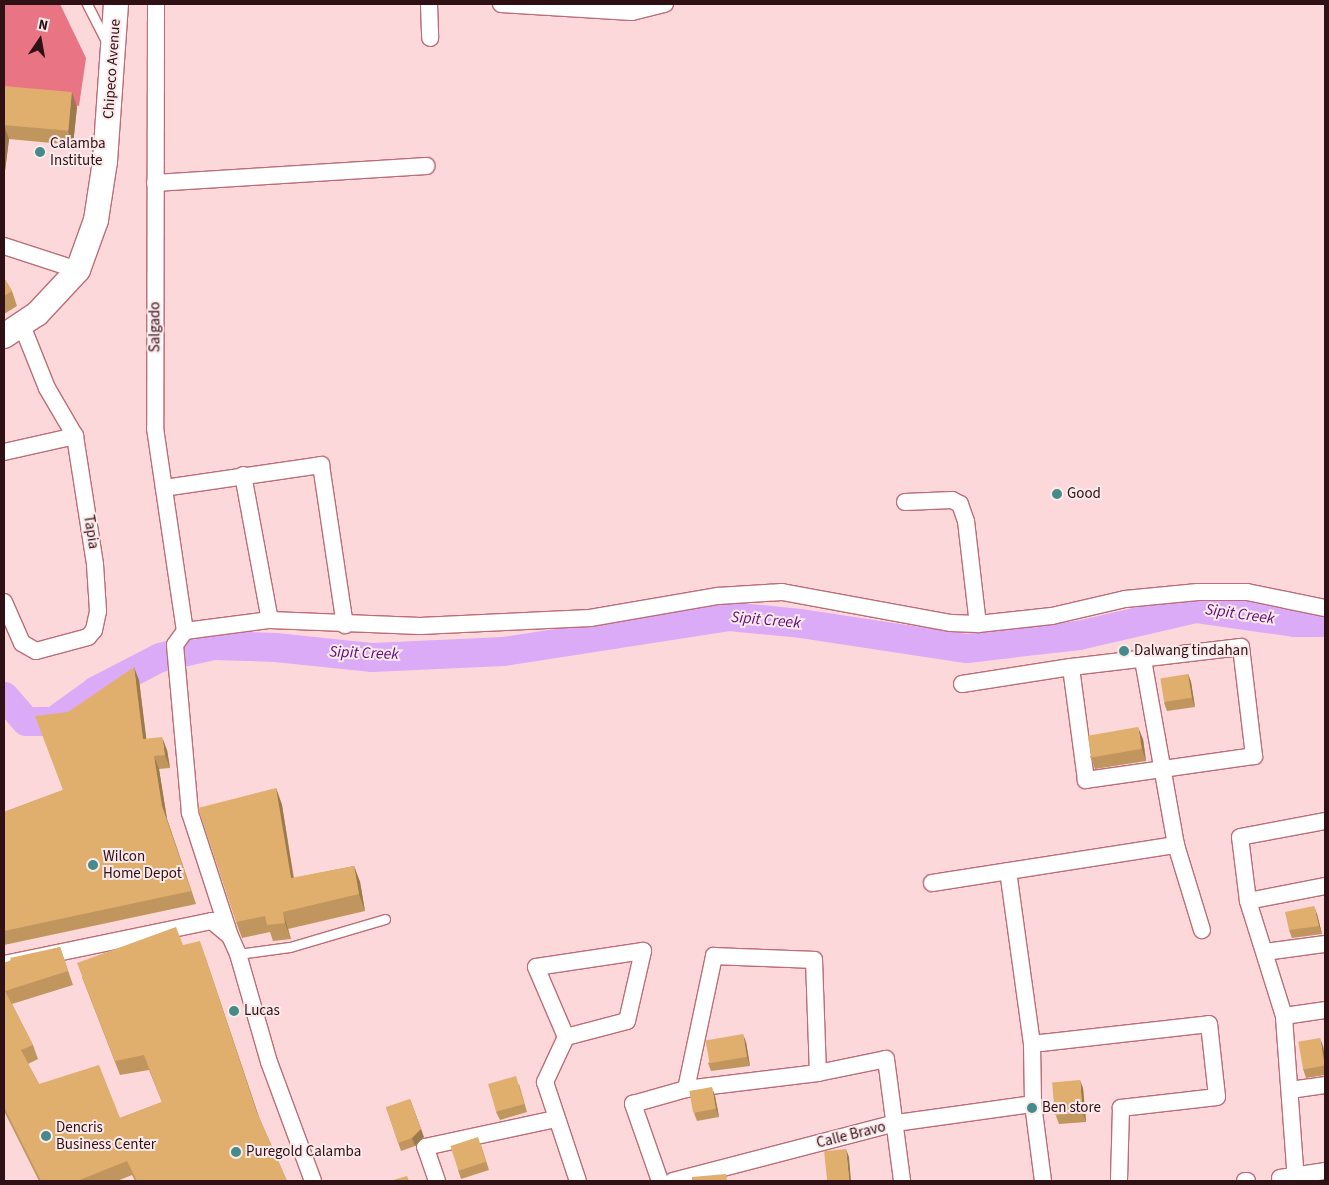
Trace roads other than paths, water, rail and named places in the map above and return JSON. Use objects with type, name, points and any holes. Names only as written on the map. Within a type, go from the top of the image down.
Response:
[{"type":"main road","name":"Chipeco Avenue","points":[[12,329],[56,296],[78,270],[96,220],[114,57],[116,4]]},
{"type":"street","name":"Salgado","points":[[156,4],[155,428],[185,632]]},
{"type":"street","points":[[429,4],[430,38]]},
{"type":"street","points":[[501,4],[631,8],[665,4]]},
{"type":"street","points":[[155,183],[426,166]]},
{"type":"street","points":[[4,246],[78,270]]},
{"type":"street","name":"Tapia","points":[[4,602],[22,643],[36,651],[79,641],[88,637],[94,630],[98,611],[96,564],[75,436],[12,329]]},
{"type":"street","points":[[4,452],[75,436]]},
{"type":"street","points":[[164,488],[321,465],[345,625]]},
{"type":"street","points":[[243,475],[270,620]]},
{"type":"street","points":[[905,502],[952,500],[960,504],[966,520],[978,624]]},
{"type":"street","points":[[313,1181],[269,1062],[238,954],[230,936],[190,813],[175,645],[185,632],[270,620],[345,625],[420,626],[590,618],[718,596],[782,592],[951,623],[978,624],[1052,616],[1124,599],[1198,592],[1247,592],[1325,608]]},
{"type":"street","points":[[962,684],[1070,667],[1241,648],[1254,756],[1086,780],[1070,667]]},
{"type":"street","points":[[1143,658],[1176,845],[1202,930]]},
{"type":"street","points":[[1325,821],[1240,837],[1248,900],[1284,1016],[1290,1090],[1290,1178],[1325,1171]]},
{"type":"street","points":[[932,883],[1176,845]]},
{"type":"street","points":[[1008,871],[1032,1044],[1033,1104],[1043,1181]]},
{"type":"street","points":[[1248,900],[1325,886]]},
{"type":"street","points":[[4,964],[212,921],[230,936]]},
{"type":"street","points":[[1265,952],[1325,944]]},
{"type":"street","points":[[566,1037],[627,1021],[643,951],[536,967],[566,1037],[545,1082],[578,1181]]},
{"type":"street","points":[[686,1089],[714,956],[814,960],[818,1073]]},
{"type":"street","points":[[1284,1016],[1325,1010]]},
{"type":"street","points":[[1032,1044],[1209,1024],[1216,1097],[1121,1108],[1119,1181]]},
{"type":"street","points":[[660,1181],[633,1104],[686,1089],[818,1073],[886,1059],[902,1181]]},
{"type":"street","points":[[1290,1090],[1325,1085]]},
{"type":"street","name":"Calle Bravo","points":[[673,1181],[896,1124],[1033,1104]]},
{"type":"street","points":[[437,1181],[425,1147],[556,1119]]},
{"type":"lane","points":[[87,4],[114,57]]},
{"type":"lane","points":[[238,954],[290,947],[385,919]]},
{"type":"waterway","name":"Sipit Creek","points":[[4,696],[26,721],[53,721],[96,690],[160,657],[213,645],[275,647],[372,657],[503,651],[729,616],[800,623],[966,648],[1078,635],[1195,608],[1294,622],[1325,622]]},
{"type":"place","name":"Calamba Institute","points":[[40,152]]},
{"type":"place","name":"Good","points":[[1057,494]]},
{"type":"place","name":"Dalwang tindahan","points":[[1124,651]]},
{"type":"place","name":"Wilcon Home Depot","points":[[93,865]]},
{"type":"place","name":"Lucas","points":[[234,1011]]},
{"type":"place","name":"Ben store","points":[[1032,1108]]},
{"type":"place","name":"Dencris Business Center","points":[[46,1136]]},
{"type":"place","name":"Puregold Calamba","points":[[236,1152]]}]
